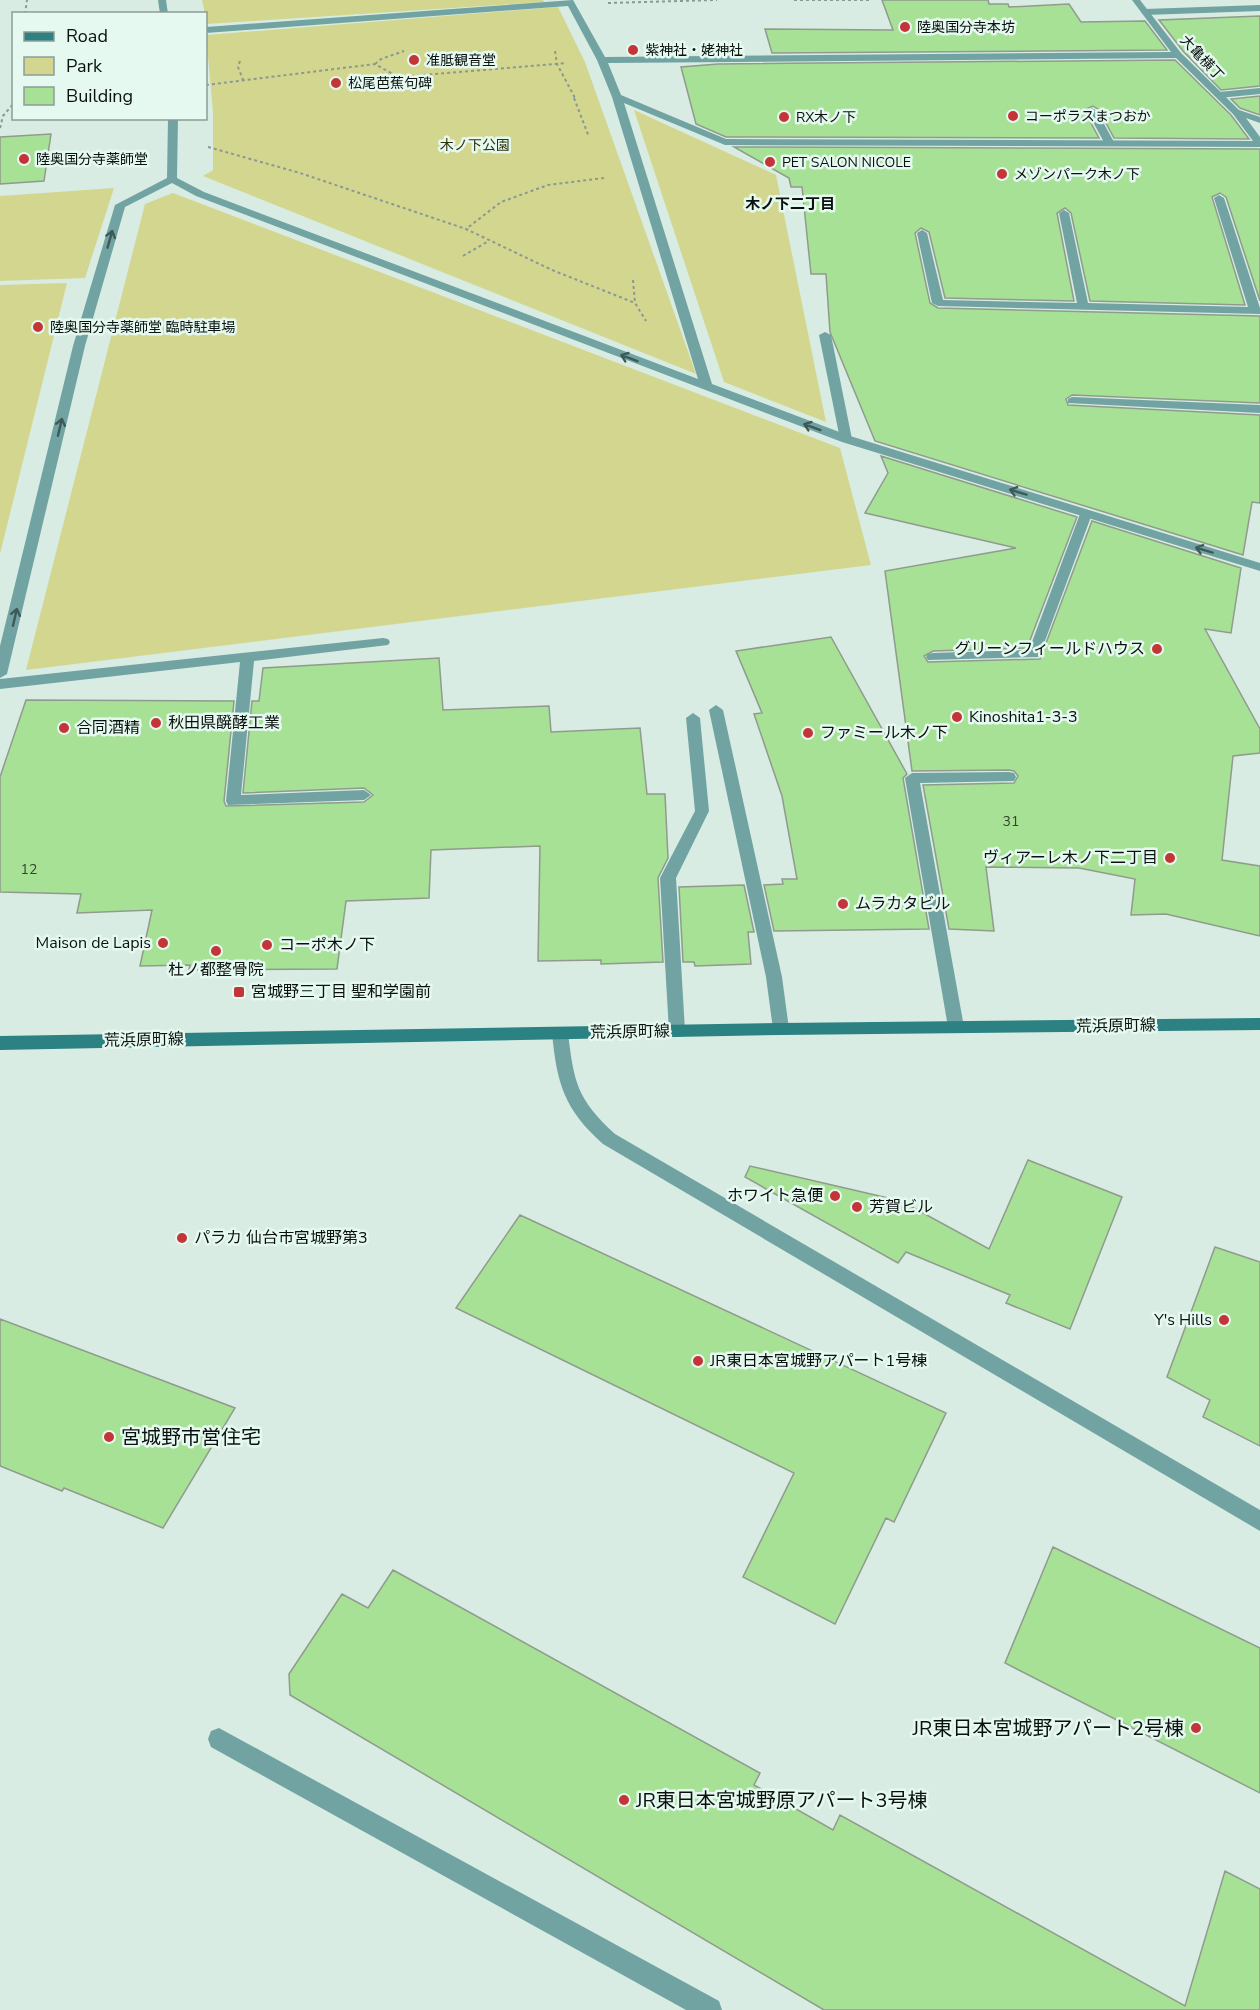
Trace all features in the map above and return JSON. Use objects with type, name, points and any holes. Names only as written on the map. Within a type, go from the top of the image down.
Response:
[{"type":"main road","name":"荒浜原町線","points":[[0,1043],[677,1030],[1260,1024]]},
{"type":"street","name":"大亀横丁","points":[[1136,0],[1178,55],[1236,112],[1260,120]]},
{"type":"street","points":[[207,30],[570,2],[602,60],[617,97],[707,388]]},
{"type":"street","points":[[1145,12],[1260,8]]},
{"type":"street","points":[[602,60],[1178,55]]},
{"type":"street","points":[[1219,95],[1260,91]]},
{"type":"street","points":[[617,97],[725,142],[1260,144],[1236,112]]},
{"type":"street","points":[[1092,111],[1110,144]]},
{"type":"street","points":[[172,179],[173,120]]},
{"type":"street","points":[[172,179],[200,194],[846,439],[1260,567]]},
{"type":"street","points":[[0,674],[79,346],[120,205],[172,179]]},
{"type":"street","points":[[922,233],[938,303],[1258,311],[1219,198]]},
{"type":"street","points":[[1064,213],[1083,306]]},
{"type":"street","points":[[825,335],[846,439]]},
{"type":"street","points":[[1072,401],[1260,409]]},
{"type":"street","points":[[933,657],[1034,654],[1086,514]]},
{"type":"street","points":[[0,684],[383,642]]},
{"type":"street","points":[[247,657],[233,801],[364,795]]},
{"type":"street","points":[[716,710],[774,977],[781,1029]]},
{"type":"street","points":[[677,1030],[668,878],[702,811],[693,718]]},
{"type":"street","points":[[956,1027],[912,778],[1009,777]]},
{"type":"street","points":[[560,1034],[565,1077],[570,1094],[589,1122],[609,1139],[1260,1521]]},
{"type":"street","points":[[219,1738],[710,2010]]},
{"type":"path","points":[[570,2],[717,0]]},
{"type":"path","points":[[794,0],[871,0]]},
{"type":"path","points":[[207,85],[375,64],[381,59],[405,51]]},
{"type":"path","points":[[375,64],[399,77],[602,60]]},
{"type":"path","points":[[0,128],[3,116],[12,105]]},
{"type":"path","points":[[0,110],[8,110]]},
{"type":"path","points":[[205,146],[300,173],[466,229],[552,270],[635,303]]},
{"type":"path","points":[[466,229],[501,202],[548,185],[605,177]]},
{"type":"green space","points":[[202,0],[543,0],[544,2],[207,24],[207,12],[204,12]]},
{"type":"green space","name":"木ノ下公園","points":[[558,7],[585,62],[696,374],[203,176],[213,170],[213,112],[207,35]]},
{"type":"green space","points":[[634,110],[776,175],[826,422],[724,382]]},
{"type":"green space","points":[[114,188],[85,278],[0,281],[0,196]]},
{"type":"green space","points":[[173,193],[840,448],[871,565],[26,670],[145,204]]},
{"type":"green space","points":[[67,283],[0,554],[0,285]]},
{"type":"building","points":[[882,0],[988,0],[989,4],[1008,4],[1009,7],[1069,4],[1081,22],[1145,21],[1167,50],[772,53],[765,29],[893,30]]},
{"type":"building","points":[[1260,16],[1260,86],[1221,90],[1183,51],[1159,20]]},
{"type":"building","points":[[1175,60],[1231,115],[1249,139],[1114,138],[1099,110],[1093,106],[1085,112],[1099,138],[726,137],[696,124],[681,67],[718,64]]},
{"type":"building","points":[[1260,96],[1260,115],[1240,108],[1231,99]]},
{"type":"building","name":"陸奥国分寺薬師堂","points":[[51,134],[44,181],[0,184],[0,137]]},
{"type":"building","points":[[734,147],[1260,149],[1260,301],[1226,197],[1220,193],[1212,197],[1245,305],[1090,301],[1071,213],[1065,208],[1057,213],[1074,301],[945,298],[929,232],[921,228],[915,233],[930,303],[938,308],[1260,316],[1260,403],[1072,395],[1066,399],[1068,405],[1260,415],[1260,503],[1252,502],[1243,555],[875,441],[830,332],[826,274],[811,274],[802,187],[791,187],[789,178]]},
{"type":"building","points":[[881,456],[1077,517],[1027,648],[933,651],[924,656],[928,662],[1040,659],[1092,521],[1241,568],[1231,633],[1205,629],[1260,729],[1260,753],[1233,756],[1222,860],[1260,866],[1260,936],[1166,914],[1131,915],[1135,879],[1079,868],[986,867],[994,931],[949,929],[923,785],[1014,783],[1018,776],[1014,771],[1009,770],[912,771],[885,571],[1016,548],[865,513],[888,473]]},
{"type":"building","points":[[831,637],[907,774],[903,778],[929,929],[774,931],[764,885],[783,884],[782,879],[797,879],[782,796],[754,714],[762,713],[736,651]]},
{"type":"building","points":[[439,658],[443,710],[549,706],[551,732],[640,728],[647,794],[665,794],[668,858],[658,878],[663,962],[601,964],[601,960],[538,961],[540,846],[431,850],[429,898],[346,901],[337,969],[189,970],[190,965],[140,966],[152,910],[77,913],[81,894],[0,892],[0,777],[26,700],[234,701],[224,801],[226,806],[364,802],[373,795],[364,788],[243,793],[252,701],[259,701],[263,668]]},
{"type":"building","points":[[744,885],[754,932],[748,932],[751,964],[695,966],[694,962],[683,962],[679,887]]},
{"type":"building","points":[[1028,1160],[1122,1197],[1070,1329],[1006,1303],[1010,1295],[906,1252],[898,1263],[745,1177],[750,1166],[901,1201],[989,1249]]},
{"type":"building","name":"JR東日本宮城野アパート1号棟","points":[[520,1215],[946,1413],[894,1522],[886,1518],[835,1624],[743,1577],[794,1473],[456,1308]]},
{"type":"building","name":"Y's Hills","points":[[1215,1247],[1260,1262],[1260,1446],[1203,1417],[1210,1400],[1167,1377]]},
{"type":"building","name":"宮城野市営住宅","points":[[0,1319],[235,1408],[163,1528],[64,1488],[62,1491],[0,1466]]},
{"type":"building","name":"JR東日本宮城野アパート2号棟","points":[[1053,1547],[1260,1648],[1260,1793],[1005,1663]]},
{"type":"building","name":"JR東日本宮城野原アパート3号棟","points":[[393,1570],[760,1773],[754,1785],[833,1830],[840,1815],[1185,2006],[1225,1871],[1260,1889],[1260,2010],[824,2010],[290,1695],[289,1674],[342,1594],[368,1608]]},
{"type":"place","name":"陸奥国分寺本坊","points":[[905,27]]},
{"type":"place","name":"紫神社・姥神社","points":[[633,50]]},
{"type":"place","name":"准胝観音堂","points":[[414,60]]},
{"type":"place","name":"松尾芭蕉句碑","points":[[336,83]]},
{"type":"place","name":"コーポラスまつおか","points":[[1013,116]]},
{"type":"place","name":"RX木ノ下","points":[[784,117]]},
{"type":"place","name":"陸奥国分寺薬師堂","points":[[24,159]]},
{"type":"place","name":"PET SALON NICOLE","points":[[770,162]]},
{"type":"place","name":"メゾンパーク木ノ下","points":[[1002,174]]},
{"type":"place","name":"陸奥国分寺薬師堂 臨時駐車場","points":[[38,327]]},
{"type":"place","name":"グリーンフィールドハウス","points":[[1157,649]]},
{"type":"place","name":"Kinoshita1-3-3","points":[[957,717]]},
{"type":"place","name":"秋田県醗酵工業","points":[[156,723]]},
{"type":"place","name":"合同酒精","points":[[64,728]]},
{"type":"place","name":"ファミール木ノ下","points":[[808,733]]},
{"type":"place","name":"ヴィアーレ木ノ下二丁目","points":[[1170,858]]},
{"type":"place","name":"ムラカタビル","points":[[843,904]]},
{"type":"place","name":"Maison de Lapis","points":[[163,943]]},
{"type":"place","name":"コーポ木ノ下","points":[[267,945]]},
{"type":"place","name":"杜ノ都整骨院","points":[[216,951]]},
{"type":"place","name":"宮城野三丁目 聖和学園前","points":[[239,992]]},
{"type":"place","name":"ホワイト急便","points":[[835,1196]]},
{"type":"place","name":"芳賀ビル","points":[[857,1207]]},
{"type":"place","name":"パラカ 仙台市宮城野第3","points":[[182,1238]]},
{"type":"place","name":"Y's Hills","points":[[1224,1320]]},
{"type":"place","name":"JR東日本宮城野アパート1号棟","points":[[698,1361]]},
{"type":"place","name":"宮城野市営住宅","points":[[109,1437]]},
{"type":"place","name":"JR東日本宮城野アパート2号棟","points":[[1196,1728]]},
{"type":"place","name":"JR東日本宮城野原アパート3号棟","points":[[624,1800]]},
{"type":"district","name":"木ノ下二丁目","points":[[790,204]]}]
